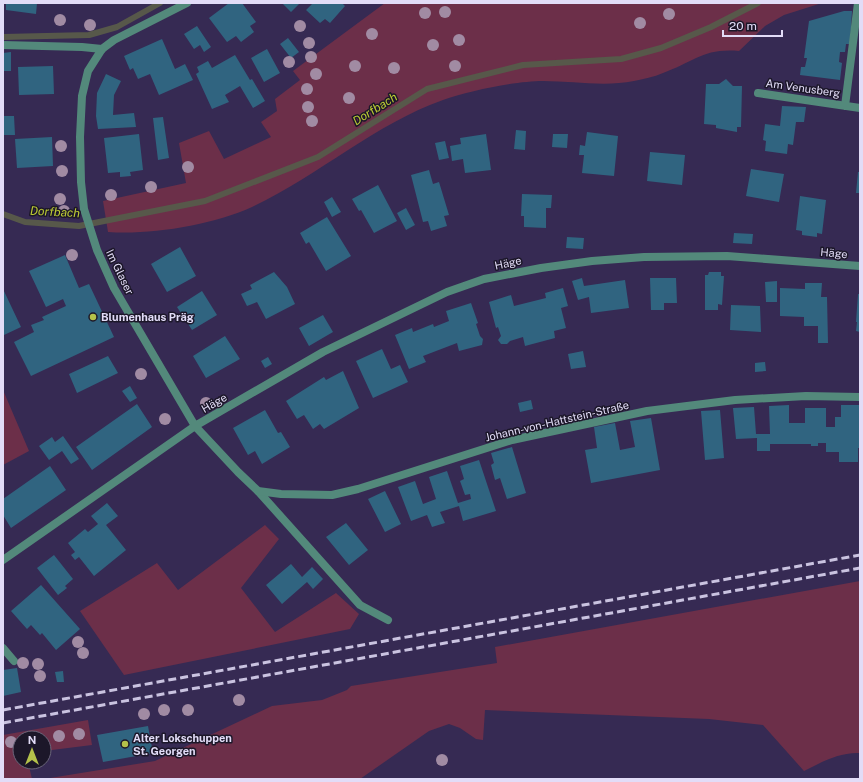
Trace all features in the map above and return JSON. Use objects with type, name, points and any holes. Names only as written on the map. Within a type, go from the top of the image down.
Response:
[{"type":"street","name":"Im Glaser","points":[[187,3],[114,40],[102,50],[88,70],[82,96],[80,174],[84,209],[92,239],[114,288],[195,426]]},
{"type":"street","name":"Am Venusberg","points":[[845,106],[858,3]]},
{"type":"street","points":[[3,45],[82,47],[102,50]]},
{"type":"street","name":"Am Venusberg","points":[[758,93],[860,108]]},
{"type":"street","name":"Häge","points":[[195,426],[323,352],[447,292],[484,279],[548,267],[592,261],[644,257],[727,256],[860,266]]},
{"type":"street","name":"Johann-von-Hattstein-Straße","points":[[258,490],[281,494],[332,495],[358,489],[512,440],[647,411],[735,400],[806,396],[860,398]]},
{"type":"street","points":[[3,560],[195,426],[238,472],[258,490],[360,605],[388,620]]},
{"type":"street","points":[[3,648],[14,661]]},
{"type":"shaded area","points":[[385,3],[822,3],[784,15],[765,26],[739,51],[707,54],[674,69],[648,78],[611,84],[532,81],[492,87],[443,100],[394,122],[300,181],[252,207],[200,224],[143,232],[108,232],[103,201],[186,183],[179,143],[209,131],[224,159],[271,137],[261,122],[277,111],[275,99],[300,80],[293,71]]},
{"type":"shaded area","points":[[3,390],[29,451],[3,465]]},
{"type":"shaded area","points":[[265,525],[279,539],[241,588],[275,632],[336,593],[359,614],[350,629],[124,675],[80,611],[157,563],[178,590]]},
{"type":"shaded area","points":[[860,581],[860,753],[838,756],[804,771],[763,725],[709,719],[485,710],[483,740],[476,739],[460,728],[449,724],[429,731],[360,779],[44,779],[155,761],[272,706],[322,700],[347,690],[351,686],[497,663],[495,647]]},
{"type":"shaded area","points":[[88,720],[92,745],[52,750],[52,730],[31,730]]},
{"type":"shaded area","points":[[12,733],[12,770],[30,770],[32,779],[3,779],[3,735]]},
{"type":"building","points":[[6,3],[37,3],[36,14],[6,10]]},
{"type":"building","points":[[229,3],[242,3],[256,22],[250,26],[254,32],[241,42],[236,36],[227,42],[209,18]]},
{"type":"building","points":[[282,3],[300,3],[291,12]]},
{"type":"building","points":[[310,3],[342,3],[345,6],[330,23],[325,19],[320,23],[306,10],[312,4]]},
{"type":"building","points":[[844,11],[852,11],[850,44],[846,44],[845,52],[840,52],[839,62],[842,63],[840,80],[800,75],[801,67],[805,67],[807,58],[804,58],[809,21]]},
{"type":"building","points":[[197,26],[211,47],[204,52],[200,45],[194,49],[184,34]]},
{"type":"building","points":[[288,38],[299,52],[291,58],[280,44]]},
{"type":"building","points":[[162,39],[175,69],[185,64],[193,80],[159,95],[150,74],[138,79],[133,68],[130,70],[124,56]]},
{"type":"building","points":[[267,49],[280,73],[264,82],[251,58]]},
{"type":"building","points":[[11,52],[11,71],[3,71],[3,53]]},
{"type":"building","points":[[235,55],[265,101],[253,108],[240,86],[225,95],[229,102],[212,109],[196,74],[199,72],[197,67],[208,61],[212,68]]},
{"type":"building","points":[[53,66],[54,94],[19,95],[18,67]]},
{"type":"building","points":[[106,74],[121,81],[114,95],[113,115],[134,113],[136,127],[98,129],[96,116],[97,93]]},
{"type":"building","points":[[726,79],[733,86],[742,86],[741,127],[737,127],[737,132],[716,128],[716,125],[704,124],[706,84],[719,84]]},
{"type":"building","points":[[782,106],[806,107],[804,122],[796,122],[793,145],[788,144],[787,154],[765,151],[766,141],[763,140],[765,124],[780,126]]},
{"type":"building","points":[[3,116],[14,116],[15,135],[3,135]]},
{"type":"building","points":[[163,117],[169,158],[158,160],[153,118]]},
{"type":"building","points":[[516,130],[526,131],[525,150],[514,149]]},
{"type":"building","points":[[587,132],[618,136],[614,176],[582,173],[584,155],[579,155],[580,145],[585,146]]},
{"type":"building","points":[[139,134],[143,170],[130,172],[131,176],[120,177],[120,172],[108,173],[104,138]]},
{"type":"building","points":[[486,134],[491,170],[465,173],[463,159],[452,161],[450,146],[461,144],[460,138]]},
{"type":"building","points":[[553,134],[568,134],[567,148],[552,147]]},
{"type":"building","points":[[52,137],[53,166],[17,168],[15,139]]},
{"type":"building","points":[[445,141],[449,158],[439,160],[435,143]]},
{"type":"building","points":[[650,152],[685,155],[682,185],[647,181]]},
{"type":"building","points":[[751,169],[784,174],[779,202],[746,196]]},
{"type":"building","points":[[429,170],[433,184],[439,182],[449,215],[444,216],[447,226],[431,231],[428,221],[423,222],[411,175]]},
{"type":"building","points":[[858,172],[860,172],[860,193],[856,193]]},
{"type":"building","points":[[378,185],[397,221],[374,233],[361,210],[359,211],[352,199]]},
{"type":"building","points":[[522,194],[552,195],[551,208],[546,208],[546,228],[524,227],[524,216],[521,216]]},
{"type":"building","points":[[800,196],[826,200],[822,234],[817,233],[817,237],[802,235],[802,231],[796,230]]},
{"type":"building","points":[[332,197],[341,212],[332,217],[324,202]]},
{"type":"building","points":[[406,208],[415,225],[406,230],[397,213]]},
{"type":"building","points":[[327,217],[351,256],[326,271],[309,242],[306,244],[300,233]]},
{"type":"building","points":[[734,233],[753,234],[752,244],[733,243]]},
{"type":"building","points":[[567,237],[584,238],[583,249],[566,248]]},
{"type":"building","points":[[180,247],[196,276],[167,292],[151,264]]},
{"type":"building","points":[[65,255],[79,288],[89,284],[114,337],[31,376],[14,342],[34,332],[31,325],[44,320],[42,317],[66,306],[63,299],[46,307],[29,271]]},
{"type":"building","points":[[274,272],[287,287],[295,304],[266,319],[257,302],[247,306],[241,294],[252,289],[250,285]]},
{"type":"building","points":[[709,272],[721,272],[721,276],[724,276],[722,305],[718,304],[718,310],[705,310],[705,275],[708,275]]},
{"type":"building","points":[[582,278],[584,286],[625,280],[629,308],[591,313],[589,297],[578,300],[572,281]]},
{"type":"building","points":[[650,278],[676,278],[677,303],[664,303],[664,310],[651,310]]},
{"type":"building","points":[[777,281],[777,302],[766,302],[765,282]]},
{"type":"building","points":[[805,283],[822,283],[821,297],[827,297],[828,343],[818,343],[818,326],[804,326],[804,317],[780,316],[780,288],[805,289]]},
{"type":"building","points":[[563,288],[568,306],[561,308],[566,328],[554,331],[555,338],[525,346],[523,337],[510,341],[507,344],[501,344],[498,340],[501,336],[498,327],[496,328],[489,302],[511,295],[514,306],[546,298],[545,293]]},
{"type":"building","points":[[3,289],[21,327],[4,335],[3,333]]},
{"type":"building","points":[[202,291],[217,315],[192,330],[177,307]]},
{"type":"building","points":[[858,294],[860,294],[860,332],[856,331]]},
{"type":"building","points":[[471,303],[478,323],[476,324],[480,336],[483,339],[482,345],[459,351],[457,343],[423,356],[426,362],[409,369],[395,335],[412,328],[413,332],[433,324],[434,327],[449,321],[446,311]]},
{"type":"building","points":[[731,305],[760,306],[761,332],[730,330]]},
{"type":"building","points":[[323,315],[333,332],[309,346],[299,328]]},
{"type":"building","points":[[225,336],[240,359],[206,378],[193,356]]},
{"type":"building","points":[[382,349],[391,369],[400,365],[408,382],[373,398],[356,361]]},
{"type":"building","points":[[583,351],[586,367],[571,369],[568,354]]},
{"type":"building","points":[[108,356],[118,373],[77,393],[69,374]]},
{"type":"building","points":[[268,357],[272,364],[265,368],[261,361]]},
{"type":"building","points":[[765,362],[766,371],[755,372],[755,363]]},
{"type":"building","points":[[343,371],[359,408],[324,429],[320,424],[313,429],[304,415],[297,419],[286,401],[324,377],[326,380]]},
{"type":"building","points":[[130,386],[137,398],[130,402],[122,391]]},
{"type":"building","points":[[531,400],[533,409],[520,412],[518,403]]},
{"type":"building","points":[[137,404],[152,427],[92,470],[76,447]]},
{"type":"building","points":[[789,405],[789,423],[805,423],[805,408],[826,408],[826,427],[835,427],[835,417],[841,417],[841,405],[859,405],[860,448],[858,448],[858,462],[839,462],[839,452],[826,452],[826,443],[818,443],[818,446],[811,446],[811,444],[770,444],[770,451],[757,451],[757,438],[736,439],[733,408],[754,407],[756,434],[770,434],[769,406]]},
{"type":"building","points":[[265,410],[278,433],[281,432],[290,447],[262,464],[255,451],[248,455],[233,428]]},
{"type":"building","points":[[720,410],[724,458],[705,460],[701,411]]},
{"type":"building","points":[[651,418],[660,470],[591,483],[585,450],[597,448],[594,427],[615,423],[620,450],[635,447],[630,421]]},
{"type":"building","points":[[63,436],[79,459],[71,464],[62,451],[49,460],[39,446],[52,437],[55,442]]},
{"type":"building","points":[[512,447],[526,493],[507,499],[500,478],[495,480],[491,465],[494,463],[491,453]]},
{"type":"building","points":[[479,460],[496,511],[463,521],[459,506],[440,512],[445,523],[432,527],[427,515],[411,521],[398,487],[415,481],[423,504],[436,499],[429,477],[447,471],[458,503],[471,499],[470,494],[465,495],[460,481],[464,479],[460,466]]},
{"type":"building","points":[[50,466],[66,490],[11,528],[3,515],[3,499]]},
{"type":"building","points":[[385,491],[401,524],[385,532],[368,499]]},
{"type":"building","points":[[107,503],[118,516],[106,525],[126,550],[94,576],[79,557],[75,560],[71,555],[75,552],[68,543],[85,529],[88,532],[98,524],[91,516]]},
{"type":"building","points":[[346,523],[368,550],[349,565],[326,537]]},
{"type":"building","points":[[54,555],[73,579],[65,586],[67,588],[58,595],[37,568]]},
{"type":"building","points":[[291,564],[302,577],[312,567],[323,579],[313,589],[307,582],[282,604],[266,585]]},
{"type":"building","points":[[41,585],[80,629],[56,650],[42,633],[40,635],[31,625],[27,629],[11,611]]},
{"type":"building","points":[[17,668],[21,692],[3,696],[3,670]]},
{"type":"building","points":[[63,671],[64,682],[57,682],[55,672]]},
{"type":"building","name":"Alter Lokschuppen St. Georgen","points":[[148,726],[153,753],[103,762],[97,735]]},
{"type":"waterway","name":"Dorfbach","points":[[3,37],[89,35],[117,27],[160,3]]},
{"type":"waterway","name":"Dorfbach","points":[[3,214],[25,222],[79,226],[205,201],[318,157],[427,89],[523,65],[621,59],[661,48],[711,27],[758,3]]},
{"type":"railway","points":[[3,710],[860,555]]},
{"type":"railway","points":[[3,723],[860,568]]},
{"type":"place","name":"Blumenhaus Präg","points":[[93,317]]},
{"type":"place","name":"Alter Lokschuppen St. Georgen","points":[[125,744]]}]
